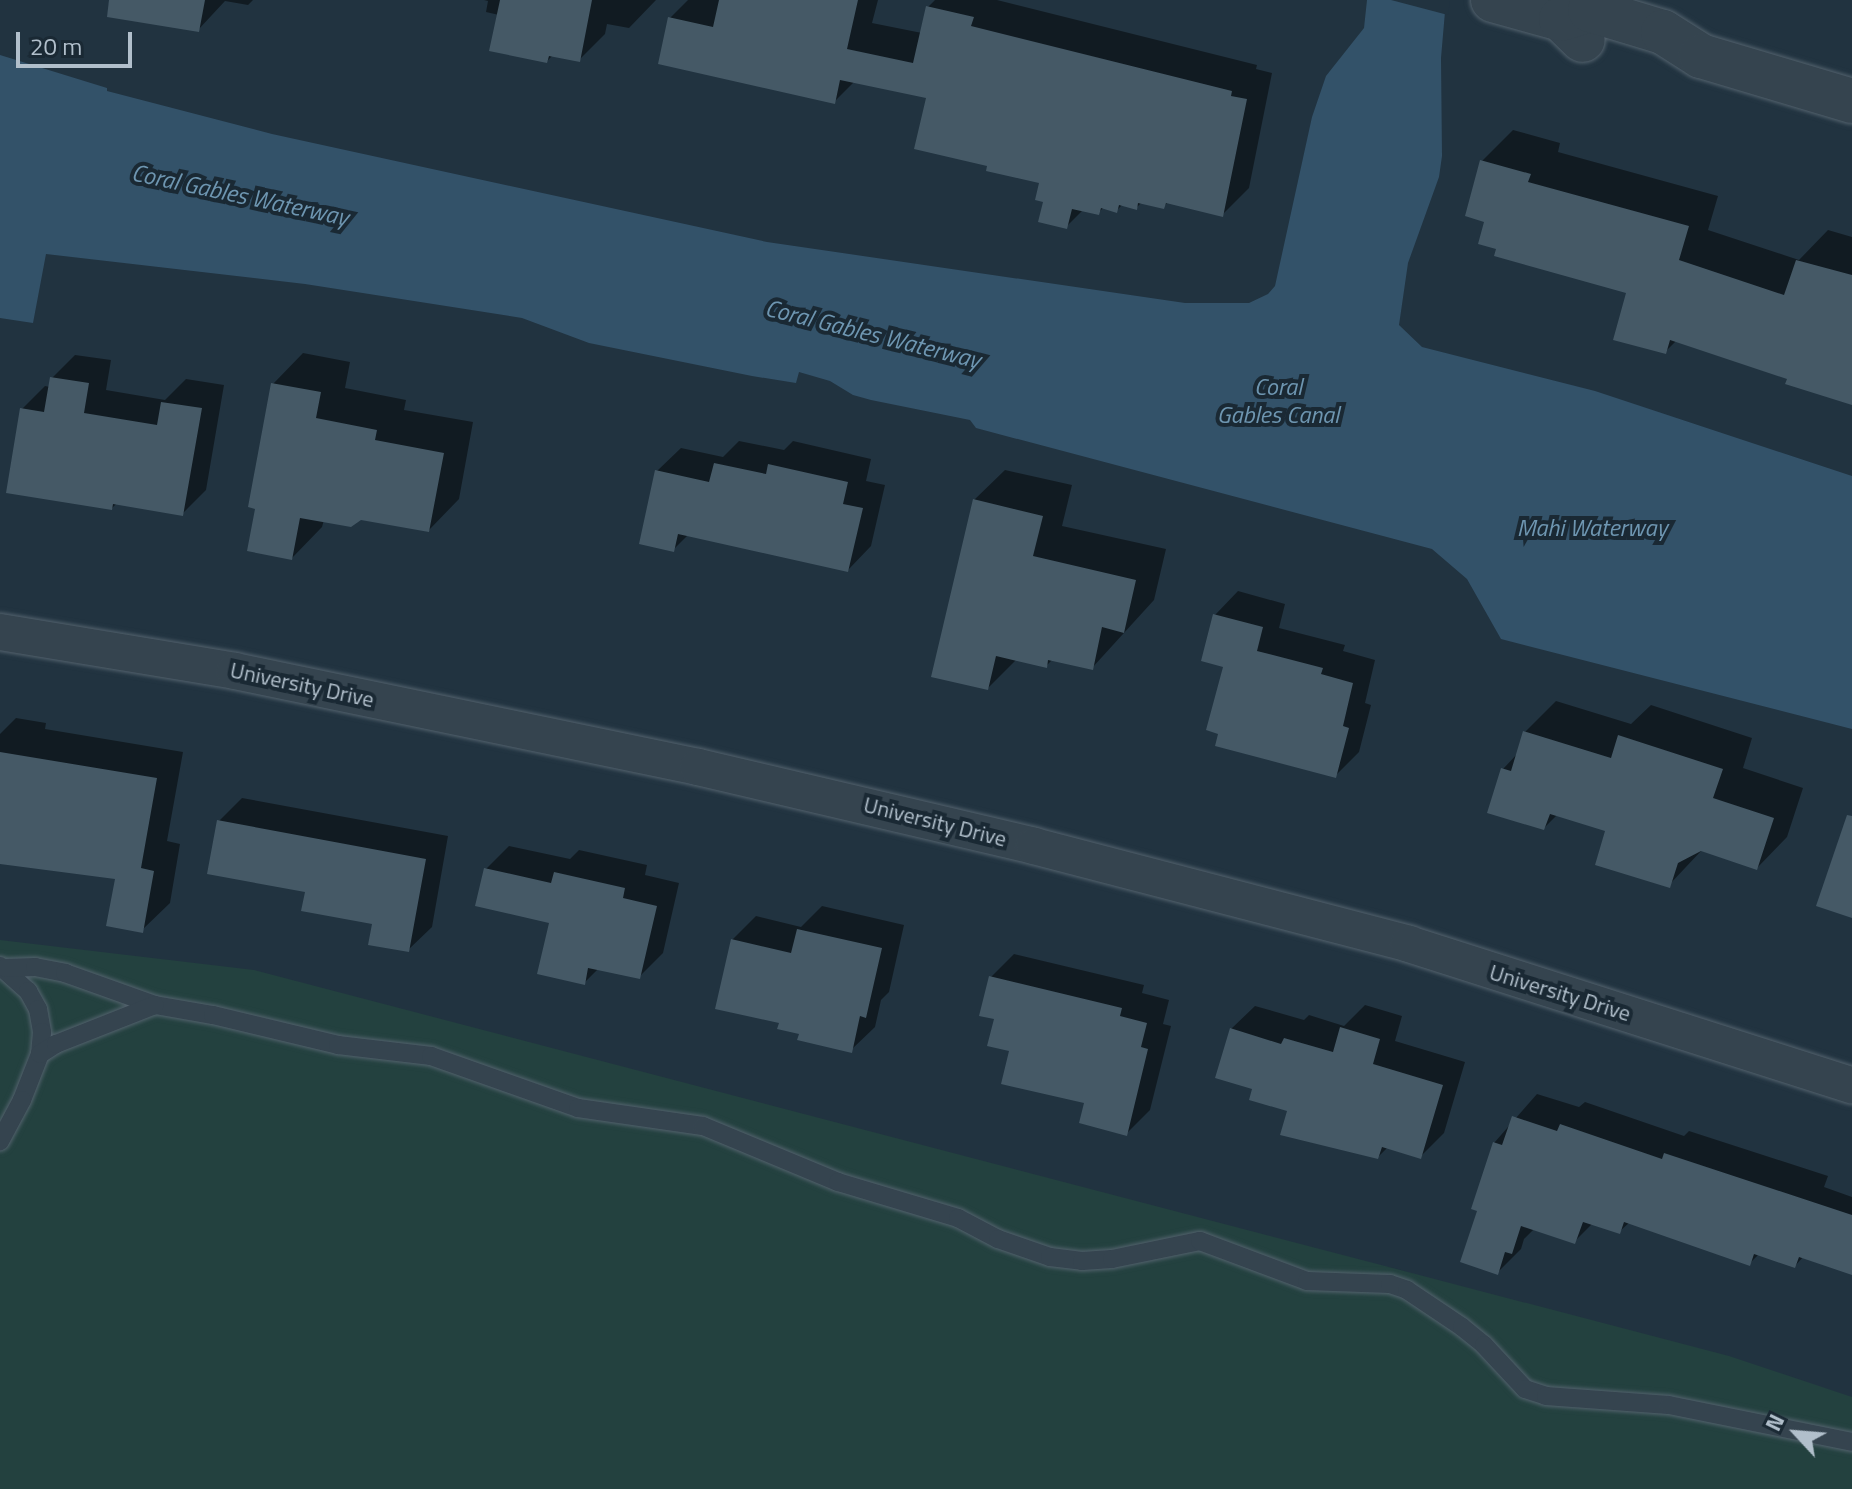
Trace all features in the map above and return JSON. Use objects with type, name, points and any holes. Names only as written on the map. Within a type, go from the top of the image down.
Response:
[{"type":"street","points":[[1493,0],[1561,19],[1581,39],[1655,60],[1701,56],[1852,101]]},
{"type":"street","name":"University Drive","points":[[0,632],[235,671],[698,767],[989,835],[1409,944],[1852,1085]]},
{"type":"lane","points":[[3,967],[35,967],[65,973],[155,1005],[213,1015],[338,1045],[431,1056],[578,1108],[703,1126],[838,1182],[958,1218],[998,1239],[1050,1257],[1082,1261],[1112,1259],[1200,1241],[1307,1281],[1390,1284],[1407,1290],[1462,1327],[1484,1345],[1525,1389],[1546,1396],[1669,1405],[1852,1442]]},
{"type":"lane","points":[[0,1141],[22,1100],[40,1054],[42,1032],[38,1009],[28,991],[3,967]]},
{"type":"lane","points":[[40,1054],[56,1044],[155,1005]]},
{"type":"green space","points":[[0,940],[254,970],[1729,1356],[1852,1397],[1852,1489],[0,1489]]},
{"type":"water","name":"Coral Gables Canal","points":[[1367,0],[1446,0],[1441,58],[1442,156],[1439,177],[1408,263],[1399,325],[1422,347],[1595,391],[1852,476],[1852,729],[1501,639],[1467,579],[1432,549],[976,428],[970,420],[853,395],[830,381],[799,372],[796,383],[589,343],[522,318],[305,284],[46,254],[33,323],[0,318],[0,55],[107,88],[107,91],[272,134],[767,242],[1185,303],[1249,303],[1268,294],[1275,286],[1312,117],[1326,76],[1364,28]]},
{"type":"pier","points":[[1391,0],[1450,0],[1448,15]]},
{"type":"building","points":[[109,0],[205,0],[199,32],[107,17]]},
{"type":"building","points":[[500,0],[592,0],[580,62],[549,56],[547,63],[489,51]]},
{"type":"building","points":[[719,0],[858,0],[847,49],[913,63],[926,6],[974,17],[971,26],[1232,91],[1231,96],[1247,99],[1223,217],[1166,203],[1164,209],[1138,203],[1137,210],[1119,205],[1117,213],[1101,208],[1099,215],[1072,209],[1067,229],[1038,222],[1043,202],[1035,200],[1039,183],[986,171],[987,166],[914,149],[926,98],[840,80],[835,104],[658,64],[668,17],[713,27]]},
{"type":"building","points":[[1480,160],[1531,174],[1528,182],[1689,226],[1679,260],[1784,295],[1796,260],[1852,275],[1852,405],[1785,384],[1787,379],[1670,340],[1666,354],[1613,340],[1626,293],[1494,256],[1496,249],[1478,244],[1484,222],[1465,216]]},
{"type":"building","points":[[50,377],[89,383],[84,413],[157,425],[161,402],[202,408],[183,516],[113,504],[112,510],[6,493],[20,408],[44,412]]},
{"type":"building","points":[[271,383],[321,392],[316,418],[377,430],[375,440],[444,453],[429,532],[361,520],[351,527],[300,518],[292,560],[247,551],[255,509],[248,507]]},
{"type":"building","points":[[714,463],[766,474],[768,464],[848,482],[843,504],[863,508],[848,572],[678,534],[674,552],[639,544],[655,470],[709,482]]},
{"type":"building","points":[[973,499],[1043,516],[1033,556],[1136,580],[1124,633],[1102,627],[1093,670],[1048,660],[1047,668],[996,656],[988,690],[931,677]]},
{"type":"building","points":[[1213,614],[1263,627],[1257,651],[1323,668],[1321,674],[1353,683],[1343,726],[1349,728],[1336,778],[1215,746],[1218,734],[1206,730],[1223,667],[1201,661]]},
{"type":"building","points":[[1523,731],[1611,758],[1618,735],[1723,769],[1713,798],[1774,818],[1757,870],[1701,851],[1678,863],[1670,888],[1595,865],[1605,831],[1550,814],[1544,830],[1487,813],[1501,768],[1511,771]]},
{"type":"building","points":[[0,752],[157,778],[141,868],[154,871],[143,933],[106,926],[115,879],[0,864]]},
{"type":"building","points":[[1847,815],[1852,816],[1852,918],[1816,906]]},
{"type":"building","points":[[217,820],[426,859],[409,952],[368,945],[372,924],[301,911],[305,892],[207,874]]},
{"type":"building","points":[[484,868],[551,883],[554,872],[625,888],[623,898],[657,906],[640,979],[588,968],[585,985],[537,974],[549,923],[475,906]]},
{"type":"building","points":[[797,929],[882,948],[866,1018],[860,1016],[852,1053],[797,1040],[799,1034],[777,1029],[779,1023],[715,1009],[731,939],[791,953]]},
{"type":"building","points":[[989,976],[1122,1008],[1120,1016],[1147,1023],[1141,1047],[1148,1049],[1127,1136],[1079,1123],[1084,1103],[1001,1084],[1009,1051],[987,1046],[994,1019],[979,1016]]},
{"type":"building","points":[[1340,1027],[1380,1039],[1373,1064],[1443,1085],[1421,1159],[1382,1147],[1378,1159],[1280,1135],[1287,1111],[1249,1100],[1252,1089],[1215,1078],[1230,1028],[1281,1044],[1284,1038],[1333,1052]]},
{"type":"building","points":[[1512,1116],[1557,1131],[1560,1124],[1662,1159],[1664,1153],[1852,1215],[1852,1275],[1799,1257],[1795,1268],[1754,1254],[1750,1266],[1624,1222],[1620,1234],[1583,1222],[1575,1244],[1521,1226],[1512,1254],[1505,1252],[1498,1275],[1460,1262],[1477,1211],[1471,1209],[1493,1142],[1502,1145]]},
{"type":"water label","name":"Coral Gables Waterway","points":[[240,195]]},
{"type":"water label","name":"Coral Gables Waterway","points":[[873,334]]},
{"type":"water label","name":"Mahi Waterway","points":[[1592,528]]}]
